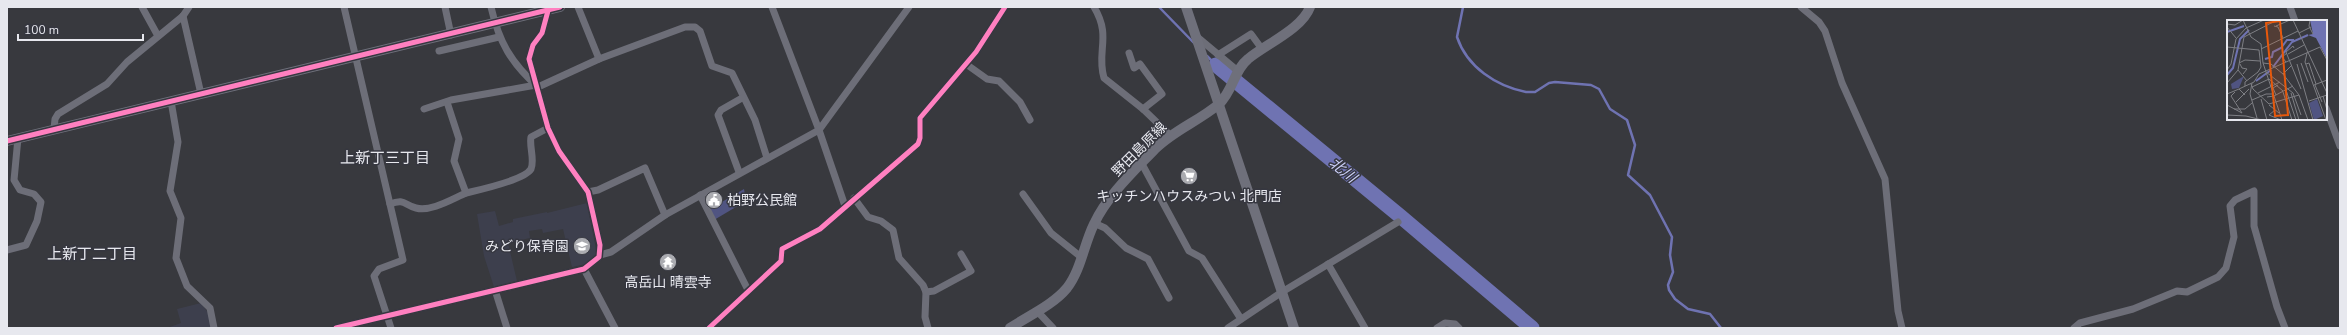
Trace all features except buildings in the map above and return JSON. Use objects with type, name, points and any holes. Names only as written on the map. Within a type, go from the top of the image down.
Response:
[{"type":"street","points":[[142,7],[158,36]]},
{"type":"street","points":[[54,130],[54,119],[58,114],[107,84],[127,62],[183,16],[190,7]]},
{"type":"street","points":[[344,7],[404,260],[379,269],[374,276],[391,328]]},
{"type":"street","points":[[445,7],[451,34]]},
{"type":"street","points":[[491,7],[499,36],[518,69],[537,86]]},
{"type":"street","points":[[7,141],[495,24],[560,7]]},
{"type":"street","points":[[578,7],[599,59]]},
{"type":"street","points":[[772,7],[820,130],[845,206]]},
{"type":"street","points":[[600,255],[611,252],[665,215],[740,172],[820,130],[909,7]]},
{"type":"street","points":[[709,328],[748,290],[781,262],[782,249],[820,229],[918,144],[920,138],[920,118],[966,64],[1005,7]]},
{"type":"street","points":[[1094,7],[1104,33],[1102,70],[1104,78],[1143,109],[1170,135]]},
{"type":"street","points":[[1186,7],[1294,328]]},
{"type":"street","name":"野田島原線","points":[[1010,328],[1037,311],[1067,288],[1094,223],[1115,192],[1170,135],[1218,104],[1233,85],[1247,59],[1302,20],[1310,7]]},
{"type":"street","points":[[1801,7],[1820,22],[1825,31],[1842,83],[1885,180],[1898,310],[1902,328]]},
{"type":"street","points":[[2290,7],[2295,20]]},
{"type":"street","points":[[336,328],[584,268],[598,260],[600,255],[600,245],[588,192],[559,151],[548,128],[529,59],[530,52],[542,33],[548,9]]},
{"type":"street","points":[[183,16],[201,94]]},
{"type":"street","points":[[424,109],[447,102],[537,86],[599,59],[685,27],[695,27],[700,31],[712,66],[732,73],[742,98],[755,120],[767,158]]},
{"type":"street","points":[[1218,55],[1251,34],[1262,49]]},
{"type":"street","points":[[439,51],[499,36]]},
{"type":"street","points":[[1195,36],[1218,55],[1226,59],[1239,73]]},
{"type":"street","points":[[1129,53],[1134,68],[1140,64],[1162,94],[1143,109]]},
{"type":"street","points":[[966,64],[987,79],[999,81],[1020,102],[1030,120]]},
{"type":"street","points":[[740,172],[718,115],[721,110],[742,98]]},
{"type":"street","points":[[171,102],[178,142],[170,191],[181,218],[176,258],[187,286],[210,308],[214,328]]},
{"type":"street","points":[[447,102],[459,139],[454,161],[466,194]]},
{"type":"street","points":[[2327,111],[2340,146]]},
{"type":"street","points":[[390,204],[396,202],[408,203],[415,208],[431,208],[466,194],[506,183],[528,171],[532,164],[531,137],[548,128]]},
{"type":"street","points":[[7,250],[26,245],[37,221],[41,202],[34,194],[20,190],[14,180],[18,138]]},
{"type":"street","points":[[1142,164],[1189,251],[1202,258],[1241,319]]},
{"type":"street","points":[[588,192],[598,190],[645,168],[665,215]]},
{"type":"street","points":[[2074,328],[2080,323],[2133,309],[2177,291],[2187,292],[2218,277],[2226,268],[2234,237],[2230,206],[2235,200],[2254,191],[2254,226],[2277,307],[2285,328]]},
{"type":"street","points":[[1023,194],[1051,233],[1081,256]]},
{"type":"street","points":[[700,195],[748,290]]},
{"type":"street","points":[[854,198],[868,217],[881,221],[893,230],[899,258],[923,285],[926,292],[924,317],[928,328]]},
{"type":"street","points":[[1228,328],[1282,292],[1398,222]]},
{"type":"street","points":[[1094,223],[1105,228],[1126,248],[1148,259],[1169,298]]},
{"type":"street","points":[[926,292],[934,291],[971,271],[961,254]]},
{"type":"street","points":[[1328,264],[1365,328]]},
{"type":"street","points":[[584,268],[615,328]]},
{"type":"street","points":[[495,290],[507,328]]},
{"type":"street","points":[[1037,311],[1053,328]]},
{"type":"street","points":[[1437,328],[1445,323],[1455,324],[1459,328]]},
{"type":"shaded area","points":[[744,189],[746,201],[714,220],[710,209]]},
{"type":"shaded area","name":"みどり保育園","points":[[587,203],[597,254],[586,264],[572,267],[563,229],[543,233],[542,229],[529,231],[530,238],[508,243],[517,281],[494,287],[484,256],[477,214],[495,211],[499,226],[513,222],[513,219],[547,213]]},
{"type":"shaded area","points":[[201,303],[209,314],[213,328],[167,328],[181,323],[177,309]]},
{"type":"waterway","name":"北川","points":[[1159,7],[1195,44]]},
{"type":"waterway","points":[[1463,7],[1457,37],[1468,57],[1484,74],[1504,85],[1526,92],[1535,92],[1549,83],[1555,82],[1591,85],[1599,89],[1610,109],[1627,120],[1635,145],[1628,175],[1650,195],[1672,237],[1670,255],[1673,272],[1668,285],[1669,290],[1675,299],[1688,309],[1710,314],[1721,328]]},
{"type":"waterway","name":"北川","points":[[1207,56],[1216,65]]},
{"type":"waterway","name":"北川","points":[[1216,65],[1400,216],[1532,328]]},
{"type":"cycle path","points":[[336,328],[584,269],[599,257],[600,245],[588,192],[559,151],[548,128],[529,59],[533,45],[542,33],[549,7]]},
{"type":"cycle path","points":[[7,141],[560,7]]},
{"type":"cycle path","points":[[709,328],[781,261],[782,249],[820,229],[918,144],[920,138],[920,118],[976,52],[1005,7]]},
{"type":"place","name":"キッチンハウスみつい 北門店","points":[[1189,176]]},
{"type":"place","name":"柏野公民館","points":[[714,200]]},
{"type":"place","name":"みどり保育園","points":[[582,246]]},
{"type":"place","name":"高岳山 晴雲寺","points":[[668,262]]},
{"type":"district","name":"上新丁三丁目","points":[[385,158]]},
{"type":"district","name":"上新丁二丁目","points":[[92,254]]}]
